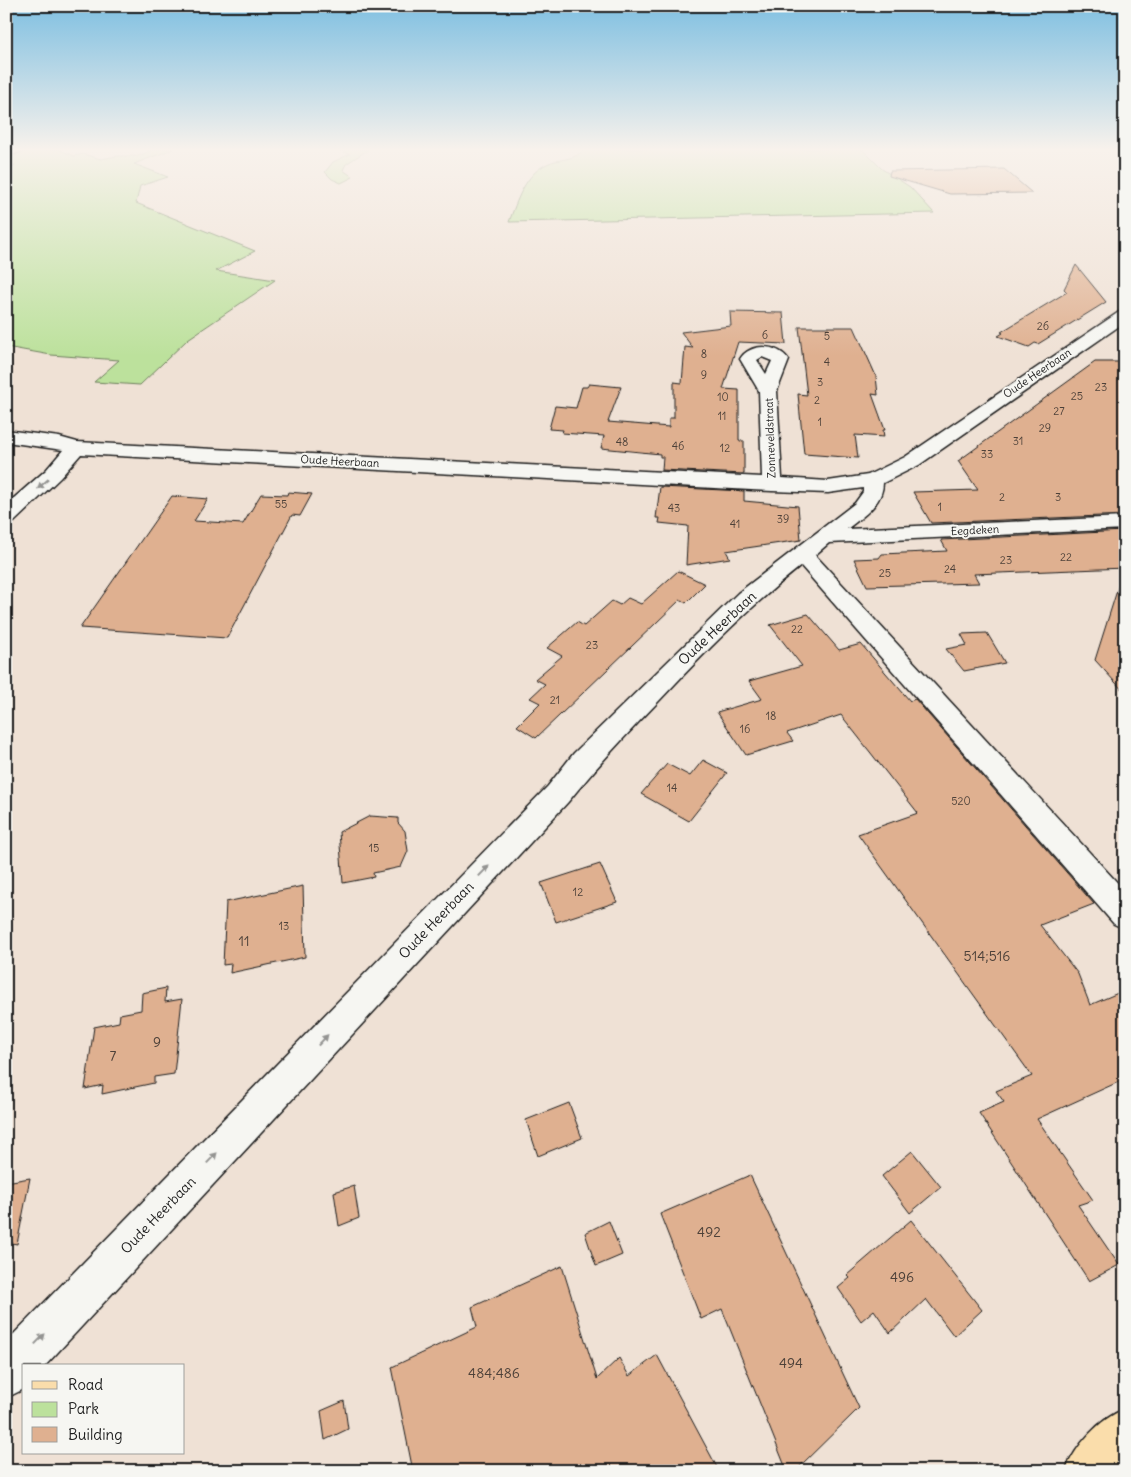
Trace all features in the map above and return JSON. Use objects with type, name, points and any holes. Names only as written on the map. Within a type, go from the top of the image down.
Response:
[{"type":"main road","points":[[1089,1471],[1125,1432]]},
{"type":"street","name":"Oude Heerbaan","points":[[6,436],[59,443],[76,448],[828,487],[873,480],[912,461],[1125,314]]},
{"type":"street","name":"Zonneveldstraat","points":[[768,391],[772,485]]},
{"type":"street","points":[[6,517],[53,474],[76,448]]},
{"type":"street","name":"Oude Heerbaan","points":[[6,1375],[558,794],[584,761],[641,702],[746,598],[862,507],[873,492],[873,480]]},
{"type":"street","name":"Eegdeken","points":[[814,546],[1125,523]]},
{"type":"street","points":[[814,546],[1125,914]]},
{"type":"green space","points":[[6,218],[173,218],[255,251],[216,271],[275,280],[188,339],[140,385],[94,382],[119,360],[51,355],[6,347]]},
{"type":"green space","points":[[510,218],[701,218],[509,222]]},
{"type":"building","points":[[1076,265],[1106,302],[1038,344],[1035,343],[1029,347],[998,336],[1003,333],[1001,332],[1067,292],[1064,289]]},
{"type":"building","points":[[730,312],[783,313],[786,344],[738,342],[723,389],[739,390],[739,441],[744,441],[744,474],[662,470],[663,457],[660,457],[660,454],[601,448],[604,436],[562,433],[563,430],[549,429],[555,406],[576,408],[582,387],[587,387],[589,384],[621,387],[608,422],[669,427],[669,418],[674,418],[674,382],[682,383],[685,347],[693,348],[681,332],[731,326]]},
{"type":"building","points":[[799,327],[854,327],[876,376],[878,395],[872,394],[885,430],[883,430],[884,437],[855,435],[858,458],[804,454],[798,394],[807,395]]},
{"type":"building","points":[[1095,362],[1125,362],[1125,515],[931,523],[913,492],[978,490],[958,461]]},
{"type":"building","points":[[660,487],[744,491],[744,501],[798,506],[801,540],[726,551],[730,558],[686,565],[688,526],[659,523],[660,518],[656,518]]},
{"type":"building","points":[[288,492],[312,494],[300,516],[292,515],[227,638],[80,628],[172,496],[208,499],[194,521],[243,524],[261,494],[287,495]]},
{"type":"building","points":[[1125,531],[1125,568],[974,574],[979,583],[867,586],[854,559],[879,558],[882,554],[947,551],[941,540]]},
{"type":"building","points":[[678,571],[705,584],[686,603],[680,600],[536,738],[517,726],[540,703],[530,698],[545,684],[535,679],[562,656],[547,648],[577,622],[584,626],[612,601],[620,605],[628,598],[641,604]]},
{"type":"building","points":[[1120,581],[1125,582],[1125,693],[1095,660]]},
{"type":"building","points":[[808,614],[839,650],[861,644],[910,701],[915,699],[1094,904],[1040,925],[1078,974],[1090,1005],[1125,990],[1125,1079],[1037,1119],[1093,1200],[1078,1205],[1119,1265],[1089,1281],[979,1113],[1004,1102],[996,1091],[1032,1076],[858,834],[918,813],[841,715],[787,733],[793,741],[746,755],[717,712],[762,699],[749,681],[802,666],[770,625]]},
{"type":"building","points":[[987,633],[1005,663],[964,671],[946,649],[967,645],[961,634]]},
{"type":"building","points":[[703,760],[727,773],[689,821],[641,794],[667,764],[690,776]]},
{"type":"building","points":[[370,816],[398,818],[398,823],[405,831],[408,851],[401,867],[373,873],[374,877],[343,883],[339,832]]},
{"type":"building","points":[[600,864],[617,902],[556,922],[541,883]]},
{"type":"building","points":[[303,886],[305,957],[230,973],[231,964],[223,965],[226,902]]},
{"type":"building","points":[[166,988],[165,1002],[182,999],[174,1074],[154,1077],[154,1083],[102,1094],[103,1085],[85,1089],[94,1027],[119,1022],[120,1014],[141,1010],[142,993]]},
{"type":"building","points":[[569,1103],[582,1138],[538,1156],[526,1120]]},
{"type":"building","points":[[912,1151],[941,1187],[910,1213],[882,1176]]},
{"type":"building","points":[[750,1175],[859,1408],[795,1471],[787,1471],[722,1309],[701,1319],[660,1214]]},
{"type":"building","points":[[30,1178],[17,1244],[6,1242],[6,1182]]},
{"type":"building","points":[[354,1186],[359,1218],[339,1226],[334,1192]]},
{"type":"building","points":[[911,1220],[982,1310],[954,1336],[926,1299],[890,1333],[874,1310],[861,1321],[838,1288],[850,1278],[847,1275]]},
{"type":"building","points":[[609,1221],[622,1255],[596,1266],[585,1233]]},
{"type":"building","points":[[562,1266],[597,1379],[619,1358],[629,1376],[657,1355],[719,1471],[413,1471],[392,1367],[477,1327],[472,1307]]},
{"type":"building","points":[[344,1401],[348,1429],[325,1440],[321,1411]]}]
